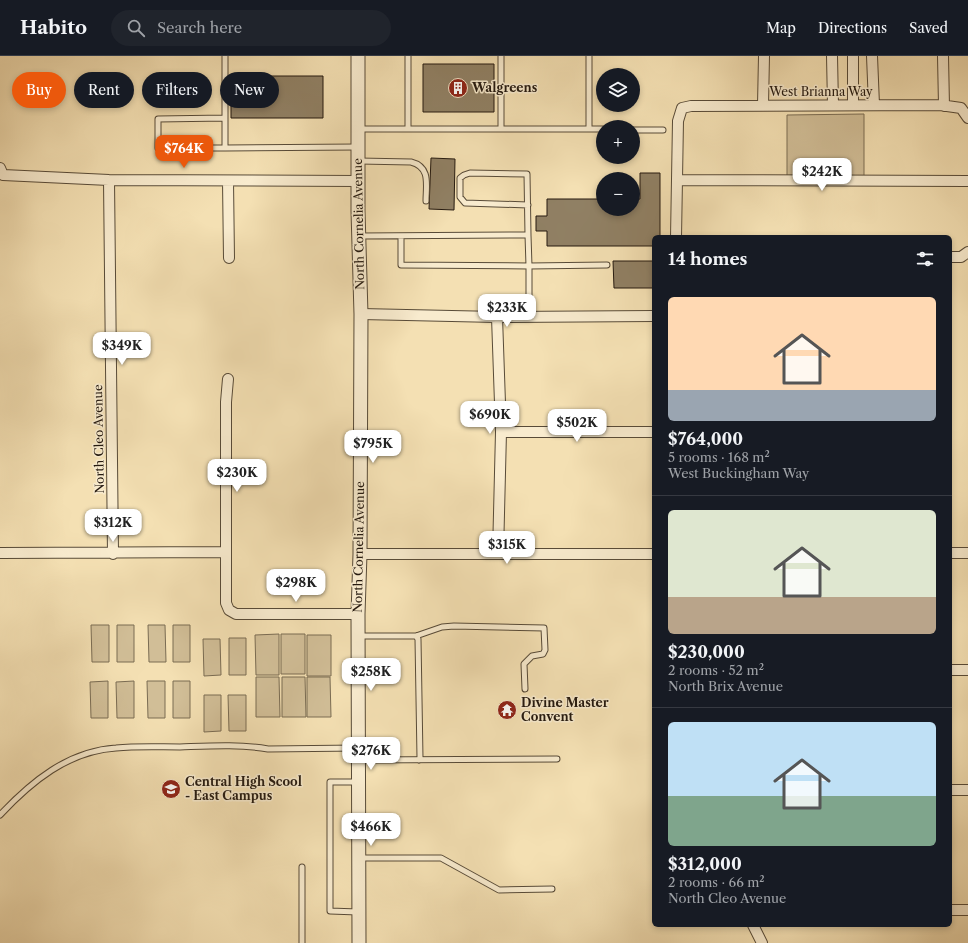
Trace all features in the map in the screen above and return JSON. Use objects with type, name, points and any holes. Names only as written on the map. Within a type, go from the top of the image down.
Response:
[{"type":"street","name":"North Cornelia Avenue","points":[[358,56],[357,129],[361,314],[360,554],[358,614],[359,943]]},
{"type":"street","points":[[763,105],[764,56]]},
{"type":"street","points":[[832,56],[833,105]]},
{"type":"street","points":[[853,56],[853,105]]},
{"type":"street","points":[[872,56],[874,105]]},
{"type":"street","points":[[943,56],[944,106]]},
{"type":"street","name":"West Brianna Way","points":[[677,180],[678,121],[682,108],[691,106],[944,106],[961,108],[968,118]]},
{"type":"street","points":[[1,173],[109,180],[358,180]]},
{"type":"street","name":"North Cleo Avenue","points":[[109,180],[113,554]]},
{"type":"street","points":[[228,180],[229,258]]},
{"type":"street","points":[[676,235],[677,180],[968,181]]},
{"type":"street","points":[[952,257],[961,257],[967,254]]},
{"type":"street","points":[[361,314],[497,317],[652,316]]},
{"type":"street","points":[[497,317],[501,432],[498,554]]},
{"type":"street","points":[[228,379],[226,410],[226,602],[229,610],[236,614],[358,614]]},
{"type":"street","points":[[501,432],[652,432]]},
{"type":"street","points":[[0,553],[113,554],[226,552]]},
{"type":"street","points":[[952,553],[968,553]]},
{"type":"street","points":[[360,554],[652,554]]},
{"type":"street","points":[[952,670],[968,670]]},
{"type":"street","points":[[952,790],[968,790]]},
{"type":"street","points":[[952,910],[968,910]]},
{"type":"street","points":[[755,927],[762,943]]},
{"type":"lane","points":[[225,56],[225,148]]},
{"type":"lane","points":[[408,56],[408,128]]},
{"type":"lane","points":[[501,56],[501,129]]},
{"type":"lane","points":[[589,56],[590,129]]},
{"type":"lane","points":[[225,118],[158,119],[158,148],[358,147]]},
{"type":"lane","points":[[357,129],[596,129]]},
{"type":"lane","points":[[640,130],[663,130]]},
{"type":"lane","points":[[358,161],[411,162],[419,164],[426,172],[426,201]]},
{"type":"lane","points":[[528,205],[465,203],[460,197],[460,178],[470,173],[527,174],[528,205],[529,266],[529,316]]},
{"type":"lane","points":[[359,236],[528,235]]},
{"type":"lane","points":[[401,236],[401,265],[607,265]]},
{"type":"lane","points":[[358,636],[416,636],[442,627],[454,626],[544,628],[545,650],[543,654],[532,656],[524,664],[525,689]]},
{"type":"lane","points":[[416,636],[418,639],[419,760]]},
{"type":"lane","points":[[0,816],[32,784],[54,768],[91,752],[115,748],[202,746],[257,747],[419,760],[557,759]]},
{"type":"lane","points":[[359,782],[330,782],[330,911],[359,912]]},
{"type":"lane","points":[[359,858],[441,858],[500,890],[552,889]]},
{"type":"lane","points":[[302,867],[302,943]]},
{"type":"shaded area","points":[[864,114],[864,178],[787,178],[787,115]]},
{"type":"shaded area","points":[[91,625],[109,625],[109,662],[92,662]]},
{"type":"shaded area","points":[[117,625],[134,625],[134,662],[117,662]]},
{"type":"shaded area","points":[[148,625],[165,625],[166,662],[149,662]]},
{"type":"shaded area","points":[[173,625],[190,625],[190,662],[173,662]]},
{"type":"shaded area","points":[[279,634],[279,675],[256,675],[255,635]]},
{"type":"shaded area","points":[[281,634],[305,634],[305,674],[281,674]]},
{"type":"shaded area","points":[[307,635],[331,635],[331,676],[307,676]]},
{"type":"shaded area","points":[[229,638],[246,638],[246,675],[229,675]]},
{"type":"shaded area","points":[[203,639],[220,639],[221,675],[204,676]]},
{"type":"shaded area","points":[[256,677],[279,677],[280,717],[256,717]]},
{"type":"shaded area","points":[[282,677],[305,677],[306,717],[282,717]]},
{"type":"shaded area","points":[[307,677],[330,677],[331,717],[307,717]]},
{"type":"shaded area","points":[[108,681],[108,718],[91,718],[90,682]]},
{"type":"shaded area","points":[[134,681],[134,718],[117,718],[116,682]]},
{"type":"shaded area","points":[[147,681],[165,681],[165,718],[148,718]]},
{"type":"shaded area","points":[[173,681],[190,681],[190,718],[173,718]]},
{"type":"shaded area","points":[[204,695],[221,695],[221,731],[204,732]]},
{"type":"shaded area","points":[[228,695],[246,695],[246,731],[229,731]]},
{"type":"building","name":"Walgreens","points":[[423,64],[494,64],[494,112],[423,112]]},
{"type":"building","points":[[279,76],[323,76],[323,118],[231,118],[231,108],[279,108]]},
{"type":"building","points":[[431,158],[455,159],[454,210],[429,209]]},
{"type":"building","points":[[640,173],[660,173],[660,235],[652,235],[652,246],[547,246],[547,231],[536,231],[536,216],[547,216],[547,199],[596,199],[596,216],[640,216]]},
{"type":"building","points":[[613,261],[652,261],[652,288],[614,288]]},
{"type":"place","name":"Walgreens","points":[[458,88]]},
{"type":"place","name":"Divine Master Convent","points":[[507,710]]},
{"type":"place","name":"Central High Scool - East Campus","points":[[171,789]]}]
